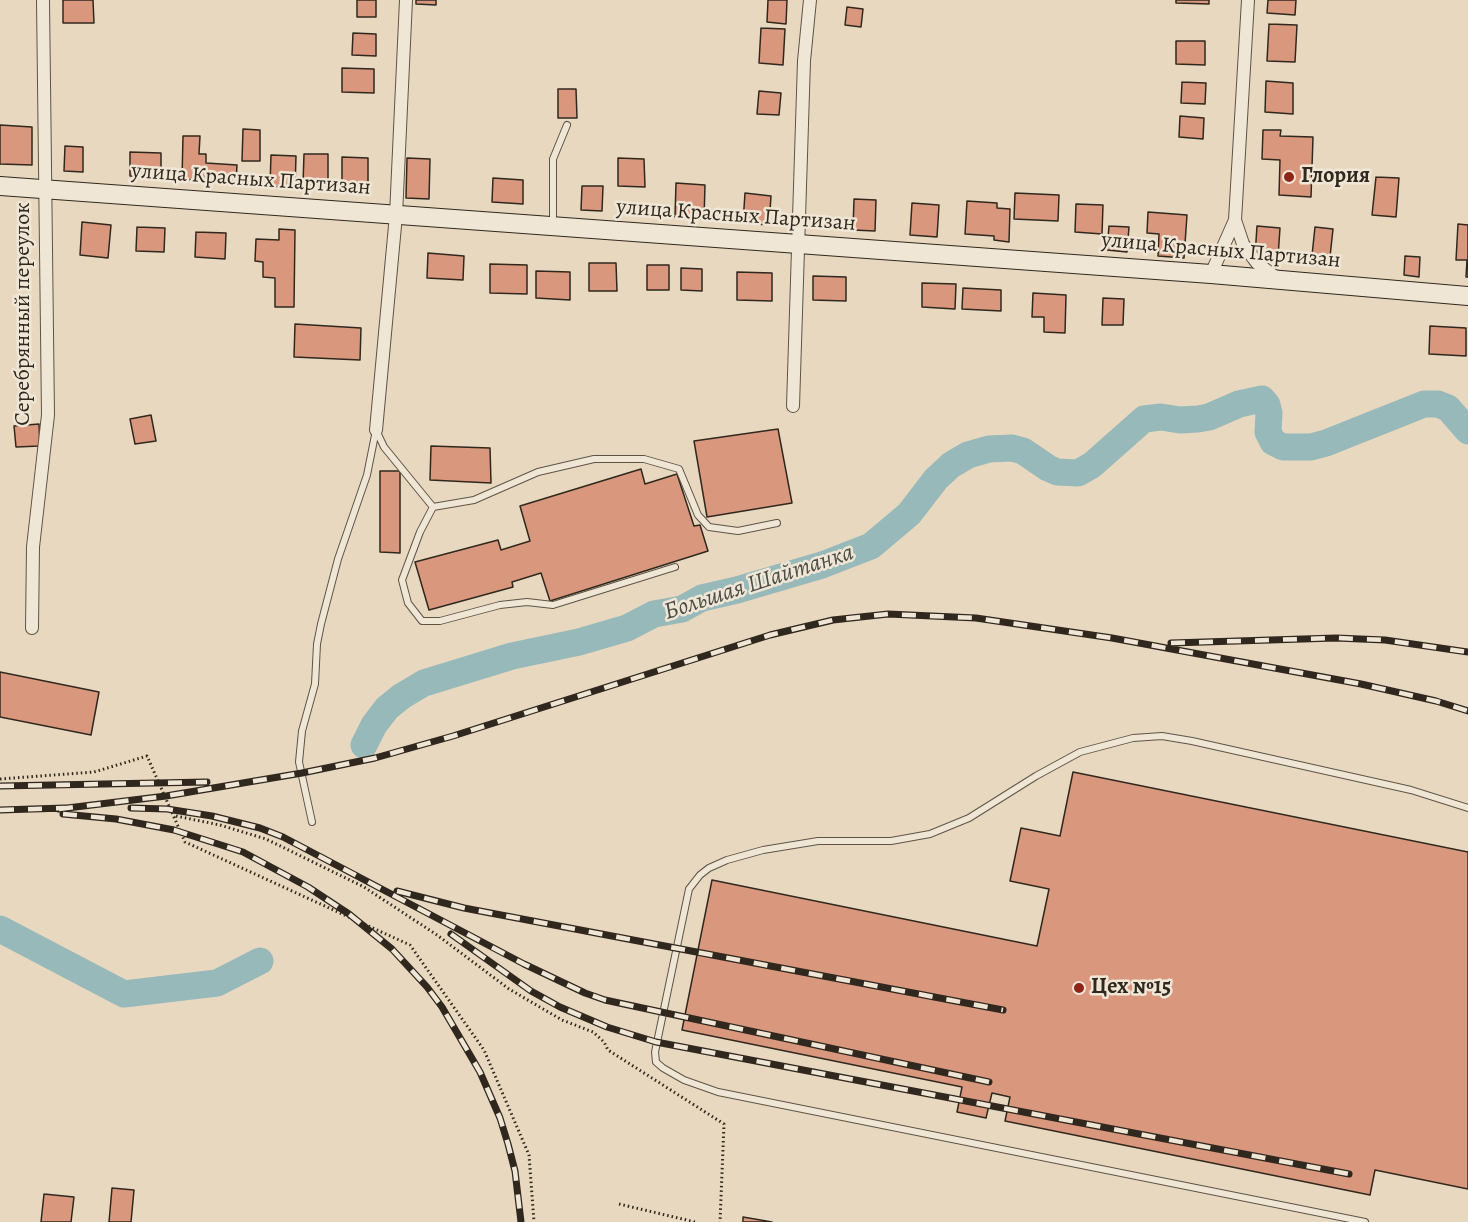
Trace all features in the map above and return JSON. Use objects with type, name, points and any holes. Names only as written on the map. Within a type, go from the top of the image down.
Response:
[{"type":"street","name":"Серебрянный переулок","points":[[32,628],[33,547],[48,415],[43,0]]},
{"type":"street","points":[[376,429],[396,215],[406,0]]},
{"type":"street","points":[[793,405],[800,244],[804,61],[810,0]]},
{"type":"street","points":[[1248,0],[1236,220],[1243,244],[1257,263],[1279,279]]},
{"type":"street","name":"улица Красных Партизан","points":[[0,186],[1279,279],[1468,296]]},
{"type":"street","points":[[1211,274],[1236,220]]},
{"type":"lane","points":[[553,227],[554,159],[567,124]]},
{"type":"lane","points":[[376,429],[384,447],[433,507]]},
{"type":"lane","points":[[312,822],[299,762],[303,731],[315,684],[317,644],[338,559],[367,474],[376,429]]},
{"type":"lane","points":[[433,507],[474,500],[538,472],[594,459],[644,459],[679,469],[698,515],[709,527],[738,531],[777,523]]},
{"type":"lane","points":[[433,507],[420,532],[402,580],[408,603],[422,621],[440,621],[500,605],[528,602],[553,605],[675,567]]},
{"type":"lane","points":[[1365,1222],[718,1092],[698,1087],[678,1078],[656,1062],[655,1052],[689,889],[700,874],[709,868],[727,860],[763,850],[818,841],[891,841],[930,834],[969,818],[1036,776],[1080,752],[1133,738],[1162,736],[1192,741],[1411,790],[1468,808]]},
{"type":"path","points":[[0,779],[94,772],[147,756],[185,842],[410,945],[484,1050],[529,1155],[534,1222]]},
{"type":"path","points":[[175,816],[228,827],[266,839],[334,870],[437,935],[509,989],[562,1020],[593,1032],[604,1042],[608,1050],[724,1124],[720,1222]]},
{"type":"path","points":[[619,1204],[695,1222]]},
{"type":"building","points":[[63,0],[93,0],[94,23],[63,23]]},
{"type":"building","points":[[357,0],[376,0],[376,17],[357,17]]},
{"type":"building","points":[[416,0],[436,0],[436,5],[416,4]]},
{"type":"building","points":[[768,0],[787,0],[786,24],[767,22]]},
{"type":"building","points":[[1176,0],[1209,0],[1209,4],[1176,3]]},
{"type":"building","points":[[1268,0],[1296,0],[1295,15],[1267,13]]},
{"type":"building","points":[[847,7],[863,9],[861,27],[845,25]]},
{"type":"building","points":[[1269,24],[1297,25],[1295,62],[1267,61]]},
{"type":"building","points":[[761,28],[785,29],[783,65],[759,63]]},
{"type":"building","points":[[353,33],[376,34],[376,56],[352,55]]},
{"type":"building","points":[[1176,41],[1205,41],[1205,65],[1176,64]]},
{"type":"building","points":[[342,68],[374,69],[374,93],[342,92]]},
{"type":"building","points":[[1266,81],[1293,83],[1293,114],[1265,112]]},
{"type":"building","points":[[1182,82],[1206,83],[1205,104],[1181,103]]},
{"type":"building","points":[[558,89],[576,89],[577,118],[558,118]]},
{"type":"building","points":[[759,91],[781,93],[779,115],[757,114]]},
{"type":"building","points":[[1180,116],[1204,118],[1203,139],[1179,137]]},
{"type":"building","points":[[0,125],[32,127],[32,165],[0,164]]},
{"type":"building","points":[[243,129],[260,130],[260,161],[242,161]]},
{"type":"building","points":[[1263,130],[1281,130],[1280,136],[1313,137],[1311,197],[1279,195],[1280,160],[1262,159]]},
{"type":"building","points":[[183,136],[200,136],[199,154],[206,154],[206,163],[237,165],[236,183],[182,179]]},
{"type":"building","points":[[65,146],[83,147],[83,172],[64,171]]},
{"type":"building","points":[[130,152],[161,153],[161,177],[130,176]]},
{"type":"building","points":[[304,154],[328,154],[328,185],[303,184]]},
{"type":"building","points":[[271,155],[296,156],[295,188],[270,186]]},
{"type":"building","points":[[342,157],[368,158],[368,190],[342,190]]},
{"type":"building","points":[[407,158],[430,159],[429,199],[406,198]]},
{"type":"building","points":[[618,158],[644,159],[645,187],[618,186]]},
{"type":"building","points":[[1376,177],[1399,178],[1396,217],[1372,215]]},
{"type":"building","points":[[493,178],[523,180],[523,204],[492,202]]},
{"type":"building","points":[[676,183],[705,185],[704,219],[675,217]]},
{"type":"building","points":[[582,186],[603,186],[602,211],[581,210]]},
{"type":"building","points":[[745,193],[771,196],[769,225],[743,223]]},
{"type":"building","points":[[1015,193],[1059,195],[1058,221],[1014,219]]},
{"type":"building","points":[[854,199],[876,200],[875,231],[853,230]]},
{"type":"building","points":[[967,201],[997,203],[997,208],[1010,209],[1009,242],[994,240],[994,236],[965,234]]},
{"type":"building","points":[[912,203],[939,205],[937,237],[910,235]]},
{"type":"building","points":[[1076,204],[1103,205],[1102,234],[1075,232]]},
{"type":"building","points":[[1148,212],[1187,215],[1184,258],[1158,256],[1159,234],[1147,233]]},
{"type":"building","points":[[82,222],[111,225],[108,258],[80,255]]},
{"type":"building","points":[[1458,224],[1468,225],[1468,277],[1466,277],[1467,260],[1456,260]]},
{"type":"building","points":[[1109,226],[1129,227],[1127,252],[1107,250]]},
{"type":"building","points":[[1257,226],[1280,228],[1278,257],[1255,256]]},
{"type":"building","points":[[137,227],[165,228],[164,252],[136,251]]},
{"type":"building","points":[[1315,227],[1333,229],[1329,266],[1311,265]]},
{"type":"building","points":[[279,229],[295,230],[294,307],[275,307],[275,278],[263,277],[263,262],[255,261],[256,239],[279,240]]},
{"type":"building","points":[[196,232],[226,233],[225,259],[195,257]]},
{"type":"building","points":[[428,253],[464,256],[463,280],[427,278]]},
{"type":"building","points":[[1405,256],[1420,257],[1419,277],[1404,275]]},
{"type":"building","points":[[589,263],[616,263],[617,291],[589,291]]},
{"type":"building","points":[[490,264],[527,265],[527,294],[490,293]]},
{"type":"building","points":[[647,265],[669,265],[669,290],[647,290]]},
{"type":"building","points":[[681,268],[702,269],[702,291],[681,290]]},
{"type":"building","points":[[536,271],[570,272],[570,300],[536,298]]},
{"type":"building","points":[[737,272],[772,273],[772,301],[737,300]]},
{"type":"building","points":[[813,276],[846,277],[846,301],[813,300]]},
{"type":"building","points":[[922,283],[956,284],[955,309],[922,307]]},
{"type":"building","points":[[963,288],[1001,290],[1001,311],[962,309]]},
{"type":"building","points":[[1033,293],[1066,295],[1065,333],[1044,332],[1044,317],[1032,317]]},
{"type":"building","points":[[1103,298],[1124,299],[1123,325],[1102,325]]},
{"type":"building","points":[[295,324],[361,328],[360,360],[294,357]]},
{"type":"building","points":[[1430,326],[1466,328],[1466,356],[1429,354]]},
{"type":"building","points":[[151,415],[156,441],[135,444],[130,419]]},
{"type":"building","points":[[39,424],[40,446],[16,447],[14,426]]},
{"type":"building","points":[[778,429],[792,503],[707,517],[694,441]]},
{"type":"building","points":[[431,446],[490,448],[491,483],[430,480]]},
{"type":"building","points":[[641,469],[645,484],[677,474],[694,526],[700,525],[708,551],[550,601],[541,573],[512,582],[513,587],[429,610],[415,562],[498,540],[501,550],[530,541],[520,506]]},
{"type":"building","points":[[380,471],[400,471],[400,553],[380,552]]},
{"type":"building","points":[[0,672],[99,692],[91,735],[0,717]]},
{"type":"building","name":"Цех №15","points":[[1073,772],[1468,852],[1468,1189],[1375,1170],[1370,1195],[1005,1121],[1010,1097],[992,1093],[986,1118],[957,1112],[962,1087],[682,1030],[712,880],[1037,946],[1049,889],[1010,881],[1021,828],[1060,836]]},
{"type":"building","points":[[112,1188],[134,1190],[131,1222],[109,1222]]},
{"type":"building","points":[[44,1194],[74,1197],[71,1222],[41,1222]]},
{"type":"building","points":[[743,1217],[772,1222],[743,1222]]},
{"type":"waterway","name":"Большая Шайтанка","points":[[364,745],[374,725],[387,708],[424,683],[512,656],[579,642],[627,628],[654,614],[682,609],[702,598],[822,565],[871,546],[909,514],[936,479],[951,465],[968,455],[989,449],[1012,448],[1023,451],[1057,472],[1078,473],[1092,465],[1144,419],[1161,417],[1180,420],[1198,419],[1209,417],[1239,404],[1262,399],[1269,413],[1268,432],[1273,442],[1283,447],[1311,447],[1326,443],[1424,404],[1438,404],[1448,408],[1468,431]]},
{"type":"waterway","name":"Большая Шайтанка","points":[[0,929],[124,994],[217,983],[260,961]]},
{"type":"railway","points":[[59,809],[166,796],[375,758],[453,736],[770,635],[833,620],[888,614],[976,618],[1112,638],[1361,684],[1436,701],[1468,711]]},
{"type":"railway","points":[[1171,643],[1336,638],[1385,640],[1468,652]]},
{"type":"railway","points":[[0,786],[207,782]]},
{"type":"railway","points":[[0,810],[65,808]]},
{"type":"railway","points":[[131,808],[167,809],[212,816],[260,828],[283,837],[524,964],[605,1000],[989,1082]]},
{"type":"railway","points":[[63,814],[116,819],[174,830],[243,852],[308,887],[349,914],[392,949],[442,1007],[480,1072],[500,1118],[508,1144],[515,1171],[521,1222]]},
{"type":"railway","points":[[397,891],[464,908],[1003,1010]]},
{"type":"railway","points":[[451,934],[531,991],[560,1007],[607,1027],[656,1042],[1349,1174]]},
{"type":"place","name":"Глория","points":[[1289,177]]},
{"type":"place","name":"Цех №15","points":[[1079,988]]}]
